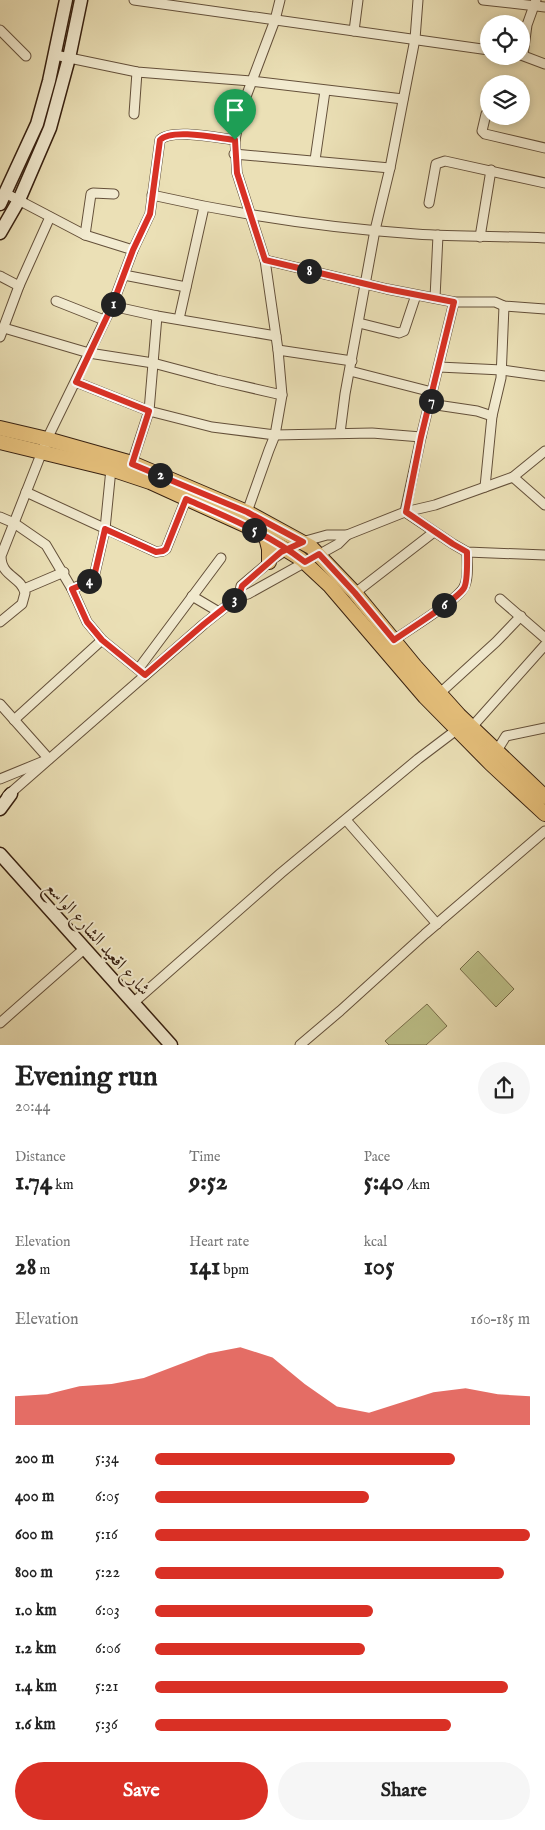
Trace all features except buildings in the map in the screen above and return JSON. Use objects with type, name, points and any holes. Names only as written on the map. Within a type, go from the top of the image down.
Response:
[{"type":"main road","points":[[3,199],[37,124],[55,55],[66,0]]},
{"type":"main road","points":[[0,233],[18,200],[50,128],[69,58],[81,0]]},
{"type":"main road","points":[[0,428],[47,438],[132,464],[247,512],[303,542],[319,554],[355,593],[464,727],[545,814]]},
{"type":"main road","points":[[0,442],[111,469],[150,482],[249,527],[287,549],[305,562],[330,586],[426,697],[496,752],[545,797]]},
{"type":"main road","points":[[266,537],[269,562]]},
{"type":"main road","points":[[0,809],[5,797]]},
{"type":"main road","name":"شارع اقعيد الشارع الواسع","points":[[0,854],[171,1045]]},
{"type":"street","points":[[134,0],[181,3],[275,20],[480,49]]},
{"type":"street","points":[[247,512],[276,435],[282,394],[278,350],[265,260],[237,173],[234,154],[241,110],[275,20],[280,0]]},
{"type":"street","points":[[354,31],[358,0]]},
{"type":"street","points":[[340,433],[375,230],[390,168],[414,39],[418,0]]},
{"type":"street","points":[[483,0],[535,3],[545,7]]},
{"type":"street","points":[[530,17],[535,3]]},
{"type":"street","points":[[0,30],[26,56]]},
{"type":"street","points":[[55,55],[137,72],[251,81],[403,99]]},
{"type":"street","points":[[530,58],[545,64]]},
{"type":"street","points":[[134,114],[137,72]]},
{"type":"street","points":[[315,160],[325,90]]},
{"type":"street","points":[[483,125],[482,131],[485,134],[545,148]]},
{"type":"street","points":[[0,622],[22,604],[25,593],[24,588],[5,571],[1,563],[1,556],[47,438],[112,306],[133,250],[150,214],[160,140],[163,136],[174,134],[235,140]]},
{"type":"street","points":[[234,154],[390,168]]},
{"type":"street","points":[[429,203],[436,164],[439,162],[445,161],[545,182]]},
{"type":"street","points":[[480,237],[491,170]]},
{"type":"street","points":[[85,234],[91,194],[114,194]]},
{"type":"street","points":[[152,195],[204,207],[270,218],[375,230],[480,237],[545,238]]},
{"type":"street","points":[[3,199],[18,200],[85,234],[133,250]]},
{"type":"street","points":[[180,319],[204,207]]},
{"type":"street","points":[[50,217],[18,286],[2,333],[89,353],[153,363],[217,380],[282,394]]},
{"type":"street","points":[[435,298],[438,235]]},
{"type":"street","points":[[265,260],[366,284],[454,302],[495,302],[504,306],[545,309]]},
{"type":"street","points":[[124,275],[186,287]]},
{"type":"street","points":[[0,276],[18,286]]},
{"type":"street","points":[[359,323],[399,333],[404,331],[416,294]]},
{"type":"street","points":[[56,300],[104,320]]},
{"type":"street","points":[[406,512],[421,437],[454,302]]},
{"type":"street","points":[[112,306],[156,316],[276,336]]},
{"type":"street","points":[[485,487],[492,416],[502,370],[504,306]]},
{"type":"street","points":[[132,464],[149,411],[156,316]]},
{"type":"street","points":[[278,350],[352,361]]},
{"type":"street","points":[[438,366],[502,370],[545,376]]},
{"type":"street","points":[[350,371],[432,392]]},
{"type":"street","points":[[76,382],[149,411],[212,427],[276,435],[372,432],[421,437]]},
{"type":"street","points":[[430,404],[492,416]]},
{"type":"street","points":[[239,596],[242,586],[287,549],[303,542],[327,536],[347,535],[406,512],[435,505],[513,477],[545,451]]},
{"type":"street","points":[[72,589],[89,582],[94,577],[105,529],[111,469]]},
{"type":"street","points":[[513,477],[545,505]]},
{"type":"street","points":[[26,492],[156,552],[166,549],[186,499]]},
{"type":"street","points":[[406,512],[467,552],[545,555]]},
{"type":"street","points":[[0,517],[14,523],[46,545],[64,572],[87,622],[102,640],[142,672]]},
{"type":"street","points":[[355,593],[434,532]]},
{"type":"street","points":[[5,797],[49,759],[142,672],[239,596],[248,594],[338,544],[347,535]]},
{"type":"street","points":[[394,640],[461,591],[466,584],[467,552]]},
{"type":"street","points":[[142,672],[192,596],[221,558]]},
{"type":"street","points":[[24,588],[64,572]]},
{"type":"street","points":[[192,596],[219,612]]},
{"type":"street","points":[[500,599],[545,638]]},
{"type":"street","points":[[439,694],[496,642],[521,616]]},
{"type":"street","points":[[14,720],[102,640]]},
{"type":"street","points":[[132,1003],[281,873],[418,759],[464,727],[545,645]]},
{"type":"street","points":[[0,704],[49,759]]},
{"type":"street","points":[[496,752],[506,736],[545,728]]},
{"type":"street","points":[[0,779],[49,759]]},
{"type":"street","points":[[346,820],[437,924]]},
{"type":"street","points":[[300,1045],[545,831]]},
{"type":"street","points":[[0,1023],[84,949]]},
{"type":"green space","points":[[478,951],[514,989],[496,1007],[460,969]]},
{"type":"green space","points":[[427,1004],[447,1026],[426,1045],[389,1045],[385,1041]]},
{"type":"route","points":[[235,140],[174,134],[163,136],[160,140],[150,214],[133,250],[112,306],[76,382],[149,411],[132,464],[247,512],[303,542],[287,549],[281,552],[242,586],[239,596],[145,675],[139,668],[102,640],[87,622],[72,589],[89,582],[94,577],[105,529],[156,552],[166,549],[186,499],[249,527],[287,549],[305,562],[319,554],[394,640],[452,599],[466,584],[467,552],[406,512],[421,437],[454,302],[387,289],[265,260],[237,173],[234,154],[235,140]]}]
